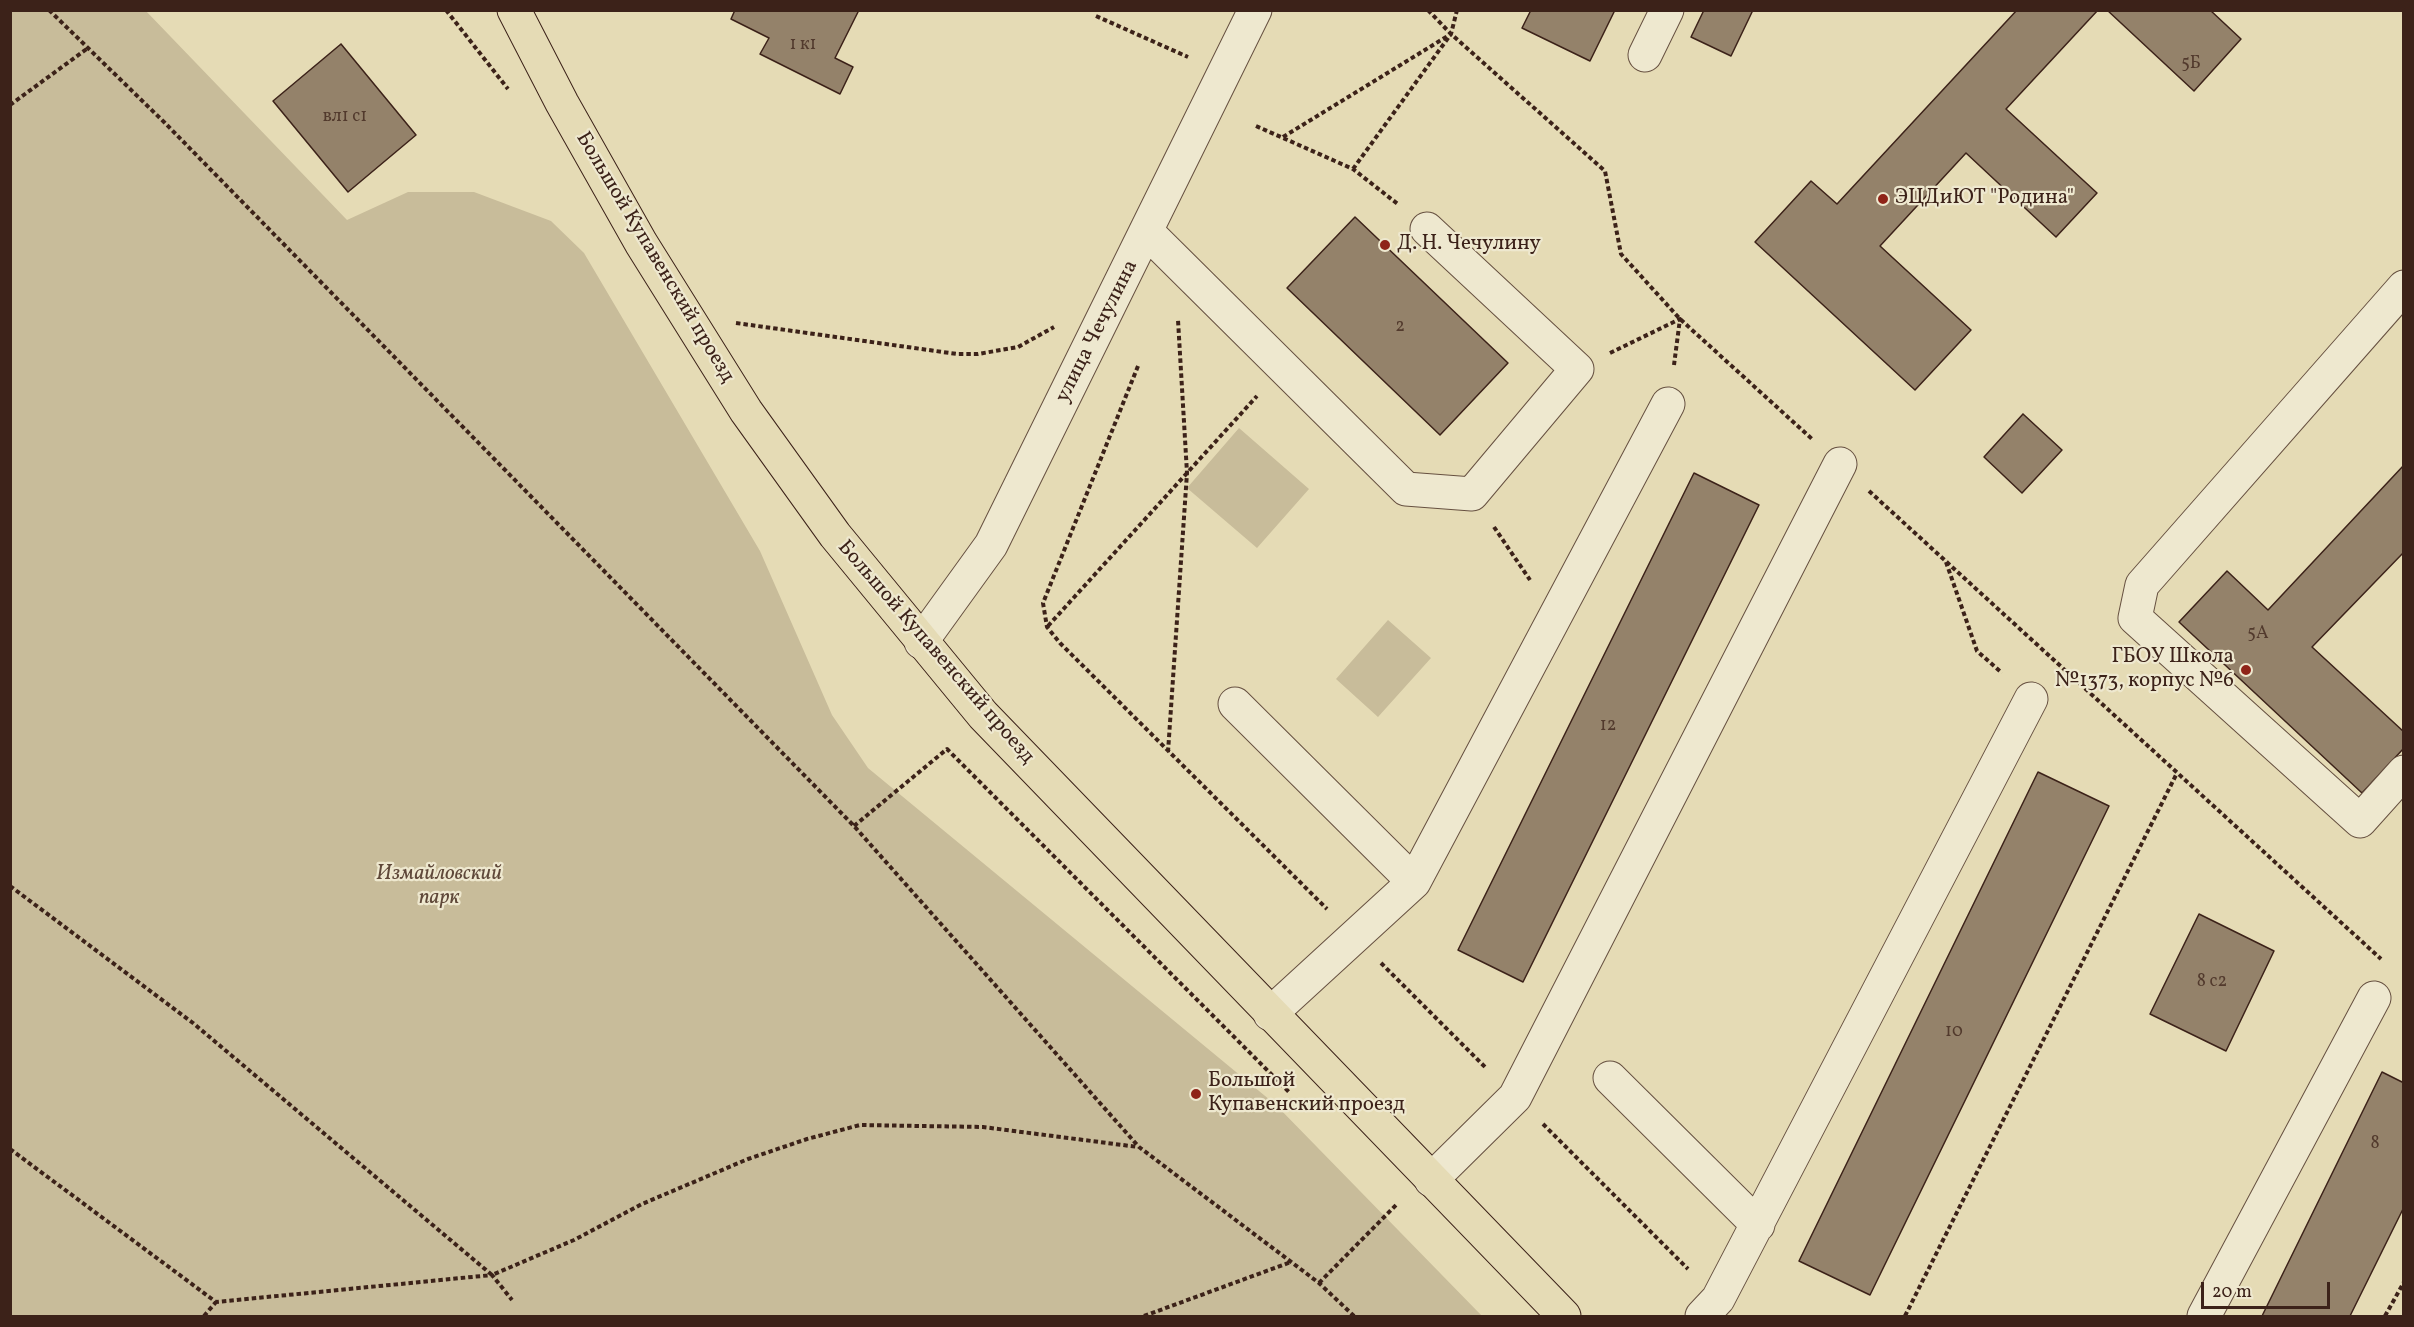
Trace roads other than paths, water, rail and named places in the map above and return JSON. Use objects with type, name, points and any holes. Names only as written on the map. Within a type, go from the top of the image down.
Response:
[{"type":"main road","name":"Большой Купавенский проезд","points":[[514,10],[562,103],[641,243],[746,411],[835,535],[983,715],[1564,1317]]},
{"type":"street","name":"улица Чечулина","points":[[921,642],[991,545],[1148,232],[1255,10]]},
{"type":"street","points":[[1645,55],[1667,10]]},
{"type":"street","points":[[1148,232],[1406,489],[1472,494],[1577,369],[1427,229]]},
{"type":"street","points":[[2403,287],[2142,585],[2135,618],[2360,821],[2403,772]]},
{"type":"street","points":[[1270,1014],[1414,882],[1668,404]]},
{"type":"street","points":[[1431,1180],[1515,1097],[1840,465]]},
{"type":"street","points":[[1710,1308],[1758,1225],[2031,699]]},
{"type":"street","points":[[1235,704],[1414,882]]},
{"type":"street","points":[[2204,1317],[2374,998]]},
{"type":"street","points":[[1610,1078],[1758,1225]]},
{"type":"place","name":"ЭЦДиЮТ \"Родина\"","points":[[1883,199]]},
{"type":"place","name":"Д. Н. Чечулину","points":[[1385,245]]},
{"type":"place","name":"ГБОУ Школа №1373, корпус №6","points":[[2246,670]]},
{"type":"place","name":"Большой Купавенский проезд","points":[[1196,1094]]},
{"type":"park label","name":"Измайловский парк","points":[[439,887]]}]
